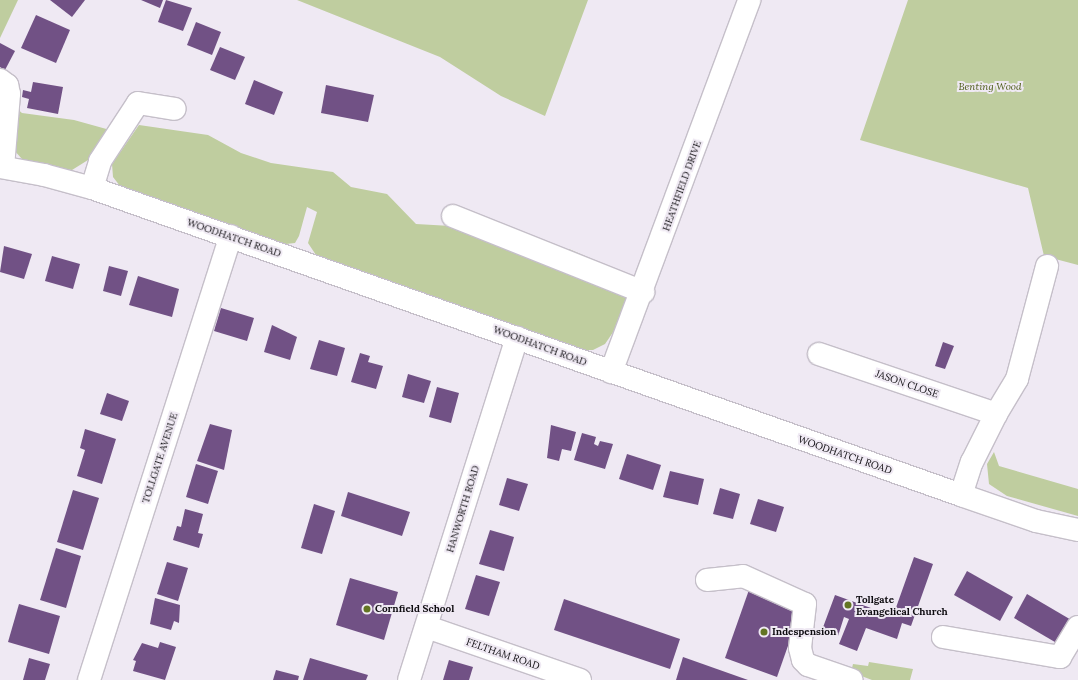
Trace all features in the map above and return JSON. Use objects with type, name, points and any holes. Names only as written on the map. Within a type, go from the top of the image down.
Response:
[{"type":"street","name":"HEATHFIELD DRIVE","points":[[612,372],[643,292],[749,0]]},
{"type":"street","points":[[0,80],[7,85],[9,94],[1,167]]},
{"type":"street","points":[[92,188],[100,161],[138,103],[175,110]]},
{"type":"street","name":"WOODHATCH ROAD","points":[[1,167],[92,188],[961,495],[1036,521],[1078,530]]},
{"type":"street","points":[[453,216],[643,292]]},
{"type":"street","name":"TOLLGATE AVENUE","points":[[89,680],[231,236]]},
{"type":"street","points":[[961,495],[972,462],[996,414],[1017,379],[1046,266]]},
{"type":"street","name":"HANWORTH ROAD","points":[[409,680],[427,627],[517,338]]},
{"type":"street","name":"JASON CLOSE","points":[[819,354],[996,414]]},
{"type":"street","points":[[707,580],[743,576],[805,604],[800,648],[803,660],[808,665],[852,680]]},
{"type":"street","name":"FELTHAM ROAD","points":[[427,627],[546,674],[580,680]]},
{"type":"street","points":[[943,637],[1060,657],[1078,627]]},
{"type":"green space","points":[[0,0],[18,0],[0,38]]},
{"type":"green space","points":[[297,0],[588,0],[545,116],[501,96],[440,57]]},
{"type":"green space","name":"Benting Wood","points":[[908,0],[1078,0],[1078,265],[1044,256],[1028,188],[860,140]]},
{"type":"green space","points":[[15,107],[22,113],[74,120],[110,130],[88,160],[72,170],[57,168],[22,159],[14,150]]},
{"type":"green space","points":[[139,125],[208,135],[241,153],[271,163],[333,172],[351,187],[387,194],[416,224],[451,226],[556,267],[569,249],[632,276],[620,322],[605,344],[593,350],[583,350],[316,255],[308,243],[317,212],[307,207],[299,236],[295,243],[286,244],[120,186],[113,177],[112,164]]},
{"type":"green space","points":[[994,452],[999,466],[1078,489],[1078,516],[1007,496],[989,484],[987,464]]},
{"type":"green space","points":[[869,662],[913,669],[910,680],[872,680],[851,672],[853,664],[868,666]]},
{"type":"building","points":[[50,0],[85,0],[72,17]]},
{"type":"building","points":[[141,0],[163,0],[160,8]]},
{"type":"building","points":[[166,0],[192,8],[183,31],[158,22]]},
{"type":"building","points":[[36,15],[70,30],[56,63],[21,48]]},
{"type":"building","points":[[196,22],[221,32],[212,55],[187,45]]},
{"type":"building","points":[[0,43],[15,51],[5,70],[0,67]]},
{"type":"building","points":[[220,47],[245,57],[235,80],[210,70]]},
{"type":"building","points":[[254,80],[283,92],[274,115],[245,104]]},
{"type":"building","points":[[33,82],[63,87],[58,114],[27,108],[29,99],[22,97],[23,90],[31,92]]},
{"type":"building","points":[[326,85],[374,95],[368,122],[321,113]]},
{"type":"building","points":[[4,246],[32,254],[24,279],[0,272]]},
{"type":"building","points":[[52,256],[80,264],[73,289],[45,281]]},
{"type":"building","points":[[109,266],[128,271],[121,296],[103,291]]},
{"type":"building","points":[[138,276],[179,289],[172,317],[129,305]]},
{"type":"building","points":[[221,308],[254,318],[247,341],[214,331]]},
{"type":"building","points":[[272,325],[297,337],[290,360],[264,352]]},
{"type":"building","points":[[319,340],[345,348],[337,376],[310,369]]},
{"type":"building","points":[[943,342],[954,346],[945,369],[935,366]]},
{"type":"building","points":[[360,353],[370,356],[368,362],[383,366],[376,389],[351,382]]},
{"type":"building","points":[[408,374],[431,381],[424,403],[402,397]]},
{"type":"building","points":[[437,387],[459,393],[451,423],[429,417]]},
{"type":"building","points":[[107,393],[129,401],[122,421],[100,414]]},
{"type":"building","points":[[210,424],[232,430],[224,470],[197,461]]},
{"type":"building","points":[[551,425],[576,432],[571,451],[562,449],[559,461],[547,458]]},
{"type":"building","points":[[85,429],[116,439],[102,484],[77,476],[85,450],[80,448]]},
{"type":"building","points":[[582,433],[596,437],[594,444],[598,446],[600,441],[613,444],[605,469],[574,460]]},
{"type":"building","points":[[627,454],[661,465],[653,490],[619,479]]},
{"type":"building","points":[[196,464],[218,471],[208,504],[186,497]]},
{"type":"building","points":[[670,471],[704,479],[698,505],[663,497]]},
{"type":"building","points":[[507,478],[528,484],[519,511],[499,505]]},
{"type":"building","points":[[720,488],[740,494],[733,519],[713,514]]},
{"type":"building","points":[[73,490],[99,498],[83,550],[57,542]]},
{"type":"building","points":[[348,492],[410,512],[402,536],[341,516]]},
{"type":"building","points":[[758,499],[784,507],[776,532],[750,524]]},
{"type":"building","points":[[314,504],[335,511],[322,554],[301,548]]},
{"type":"building","points":[[185,509],[203,514],[198,533],[203,534],[199,548],[173,540],[177,526],[181,527]]},
{"type":"building","points":[[490,530],[514,537],[504,571],[479,564]]},
{"type":"building","points":[[56,548],[81,556],[66,608],[40,600]]},
{"type":"building","name":"Tollgate Evangelical Church","points":[[914,557],[933,564],[911,626],[902,623],[897,639],[866,628],[857,651],[839,644],[849,619],[844,617],[838,636],[822,630],[835,595],[893,616]]},
{"type":"building","points":[[167,562],[188,568],[178,601],[157,594]]},
{"type":"building","points":[[967,571],[1013,597],[1000,621],[954,595]]},
{"type":"building","points":[[476,575],[500,582],[489,616],[465,609]]},
{"type":"building","name":"Cornfield School","points":[[350,578],[398,592],[384,640],[336,625]]},
{"type":"building","name":"Indespension","points":[[750,587],[802,606],[777,677],[725,658]]},
{"type":"building","points":[[1027,594],[1073,621],[1060,645],[1014,618]]},
{"type":"building","points":[[155,598],[180,605],[179,623],[174,621],[171,630],[150,624]]},
{"type":"building","points":[[564,599],[680,639],[670,669],[554,630]]},
{"type":"building","points":[[19,604],[60,616],[49,654],[8,642]]},
{"type":"building","points":[[160,642],[176,647],[165,680],[133,671],[136,661],[133,660],[142,643],[158,648]]},
{"type":"building","points":[[683,657],[748,680],[676,680]]},
{"type":"building","points":[[29,658],[50,664],[45,680],[23,680]]},
{"type":"building","points":[[310,658],[368,675],[366,680],[303,680]]},
{"type":"building","points":[[449,660],[473,667],[469,680],[443,680]]},
{"type":"building","points":[[276,670],[299,676],[298,680],[273,680]]},
{"type":"place","name":"Tollgate Evangelical Church","points":[[848,605]]},
{"type":"place","name":"Cornfield School","points":[[367,609]]},
{"type":"place","name":"Indespension","points":[[764,632]]}]
